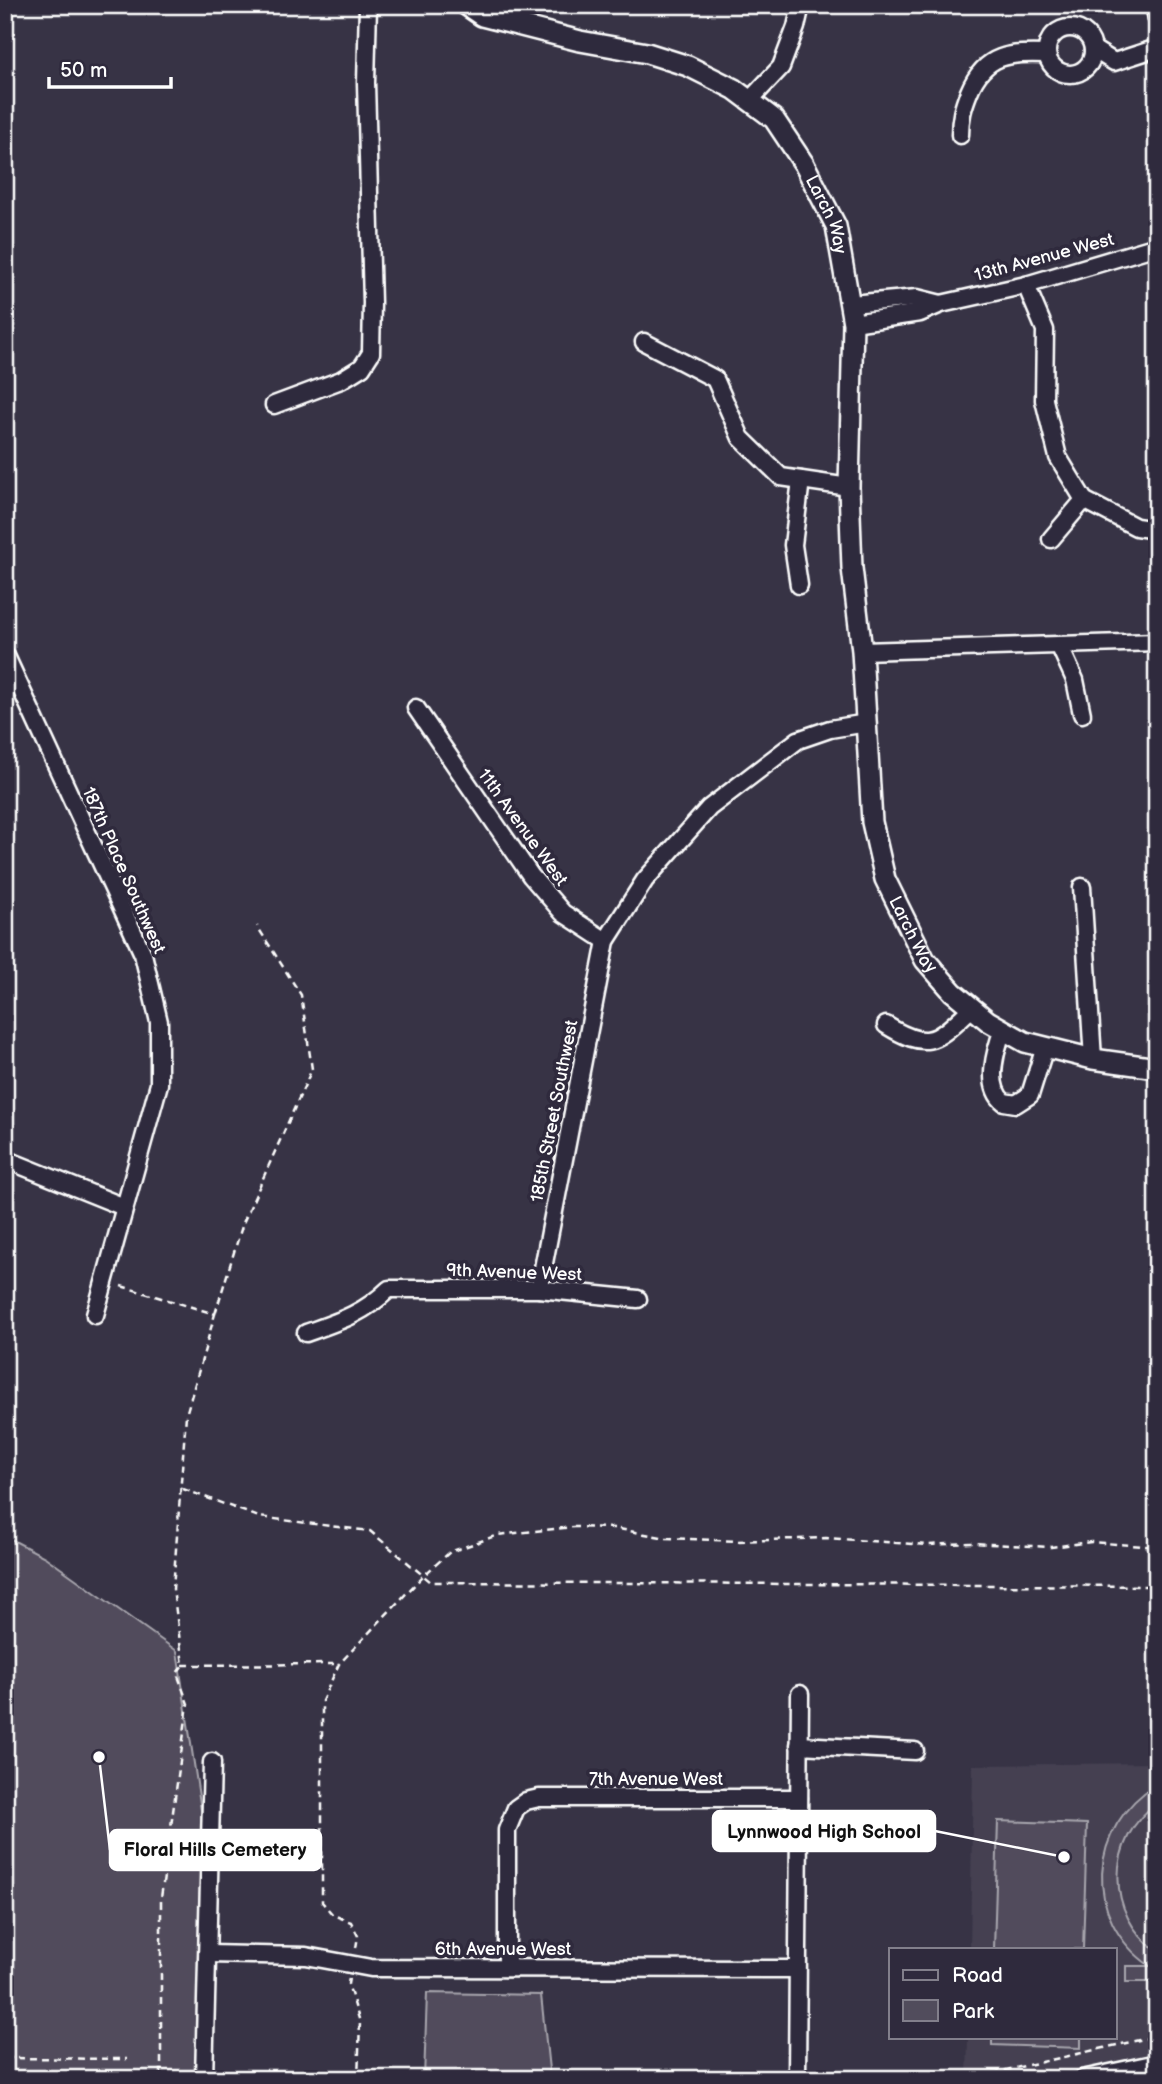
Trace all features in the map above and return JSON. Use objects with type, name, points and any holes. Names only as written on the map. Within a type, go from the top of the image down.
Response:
[{"type":"main road","name":"Larch Way","points":[[466,5],[482,16],[580,41],[647,53],[677,63],[734,89],[774,119],[804,164],[836,226],[852,314],[849,487],[852,568],[862,651],[872,822],[886,879],[925,960],[953,992],[988,1021],[1025,1042],[1093,1059],[1157,1068]]},
{"type":"street","points":[[274,405],[341,380],[362,367],[371,353],[366,83],[368,5]]},
{"type":"street","points":[[749,101],[781,67],[801,5]]},
{"type":"street","points":[[1154,5],[1157,19]]},
{"type":"street","points":[[1072,28],[1086,35],[1093,49],[1093,56],[1085,68],[1072,74],[1058,71],[1052,66],[1047,54],[1051,37],[1064,29],[1072,28]]},
{"type":"street","points":[[1093,49],[1114,62],[1157,48]]},
{"type":"street","points":[[960,135],[961,113],[976,74],[995,59],[1017,53],[1047,54]]},
{"type":"street","name":"13th Avenue West","points":[[852,314],[920,313],[941,304],[1026,285],[1157,246]]},
{"type":"street","points":[[1026,285],[1045,330],[1044,400],[1058,457],[1084,500],[1136,527],[1157,530]]},
{"type":"street","points":[[645,342],[715,379],[741,438],[781,477],[849,487]]},
{"type":"street","points":[[799,585],[793,545],[802,480]]},
{"type":"street","points":[[1051,539],[1084,500]]},
{"type":"street","points":[[862,651],[1157,642]]},
{"type":"street","points":[[1059,645],[1075,680],[1082,714]]},
{"type":"street","name":"187th Place Southwest","points":[[5,654],[143,954],[159,1022],[159,1084],[96,1315]]},
{"type":"street","name":"11th Avenue West","points":[[416,708],[530,876],[563,913],[606,941]]},
{"type":"street","points":[[606,941],[645,880],[709,808],[798,740],[830,729],[867,723]]},
{"type":"street","points":[[1082,887],[1093,1059]]},
{"type":"street","name":"185th Street Southwest","points":[[540,1289],[606,941]]},
{"type":"street","points":[[886,1025],[917,1041],[927,1040],[938,1037],[972,1008]]},
{"type":"street","points":[[1003,1029],[993,1065],[996,1093],[1004,1102],[1016,1104],[1030,1095],[1045,1047]]},
{"type":"street","points":[[5,1160],[124,1207]]},
{"type":"street","name":"9th Avenue West","points":[[306,1333],[341,1321],[371,1306],[389,1289],[540,1289],[638,1299]]},
{"type":"street","points":[[797,2079],[800,1694]]},
{"type":"street","points":[[799,1745],[915,1751]]},
{"type":"street","points":[[204,2079],[212,1762]]},
{"type":"street","name":"7th Avenue West","points":[[507,1968],[507,1830],[516,1808],[526,1801],[539,1798],[799,1798]]},
{"type":"street","name":"6th Avenue West","points":[[209,1954],[306,1956],[371,1968],[797,1969]]},
{"type":"street","points":[[1093,2077],[1157,2063]]},
{"type":"path","points":[[161,2079],[161,1898],[188,1704],[177,1673],[183,1665],[173,1589],[186,1415],[243,1223],[312,1069],[301,995],[257,926]]},
{"type":"path","points":[[104,1281],[215,1314]]},
{"type":"path","points":[[183,1489],[259,1517],[370,1531],[431,1582],[1157,1586]]},
{"type":"path","points":[[358,2079],[360,2022],[348,1984],[358,1936],[351,1922],[333,1914],[321,1902],[322,1701],[339,1664],[422,1577],[450,1552],[498,1535],[573,1527],[614,1528],[666,1538],[738,1541],[826,1538],[927,1545],[971,1543],[1051,1547],[1091,1542],[1157,1547]]},
{"type":"path","points":[[183,1665],[339,1664]]},
{"type":"path","points":[[993,2073],[1157,2036]]},
{"type":"path","points":[[5,2058],[127,2059]]},
{"type":"shaded area","points":[[1157,1763],[1157,2079],[818,2079],[818,2076],[967,2078],[968,2038],[1116,2038],[1116,1948],[970,1948],[973,1765]]},
{"type":"green space","points":[[5,1536],[45,1557],[177,1651],[209,1863],[204,2079],[5,2079]]},
{"type":"green space","points":[[1157,1784],[1157,1803],[1140,1818],[1128,1836],[1118,1877],[1128,1918],[1140,1936],[1157,1951],[1157,1982],[1126,1982],[1126,1966],[1150,1966],[1128,1946],[1113,1924],[1104,1899],[1102,1873],[1107,1848],[1117,1824],[1134,1802]]},
{"type":"green space","points":[[998,1821],[1087,1824],[1083,1948],[994,1948]]},
{"type":"green space","points":[[427,1993],[541,1995],[550,2079],[424,2079]]},
{"type":"green space","points":[[992,2038],[1081,2038],[1081,2048],[992,2045]]},
{"type":"place","name":"Floral Hills Cemetery","points":[[99,1757]]},
{"type":"place","name":"Lynnwood High School","points":[[1064,1857]]}]
